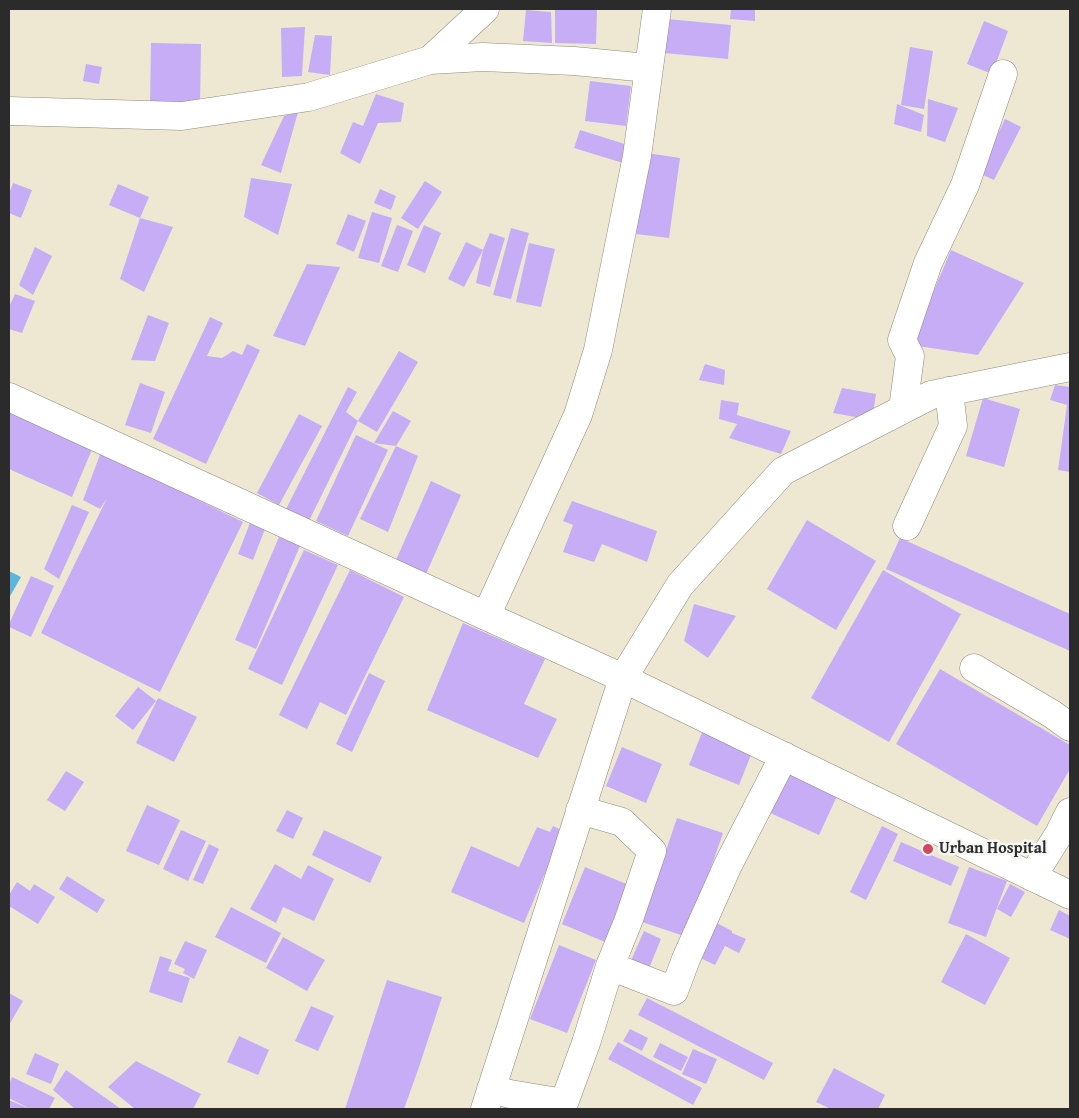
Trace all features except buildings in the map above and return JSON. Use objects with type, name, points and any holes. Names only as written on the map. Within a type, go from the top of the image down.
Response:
[{"type":"street","points":[[430,60],[485,9]]},
{"type":"street","points":[[486,616],[578,415],[598,350],[636,156],[656,9]]},
{"type":"street","points":[[9,111],[182,116],[309,97],[430,60],[483,57],[574,61],[648,68]]},
{"type":"street","points":[[903,409],[910,356],[902,340],[928,263],[964,185],[1003,74]]},
{"type":"street","points":[[488,1099],[623,678],[680,585],[783,471],[931,395],[1070,367]]},
{"type":"street","points":[[908,526],[953,426],[950,391]]},
{"type":"street","points":[[9,398],[623,678],[1070,895]]},
{"type":"street","points":[[974,668],[1052,714],[1070,727]]},
{"type":"street","points":[[610,966],[674,991],[686,959],[728,865],[784,756]]},
{"type":"street","points":[[488,1099],[510,1094],[569,1106],[610,966],[629,919],[652,851],[622,822],[580,810]]},
{"type":"street","points":[[1032,877],[1059,834],[1070,812]]},
{"type":"water","points":[[9,571],[21,577],[9,598]]},
{"type":"place","name":"Urban Hospital","points":[[928,849]]}]
